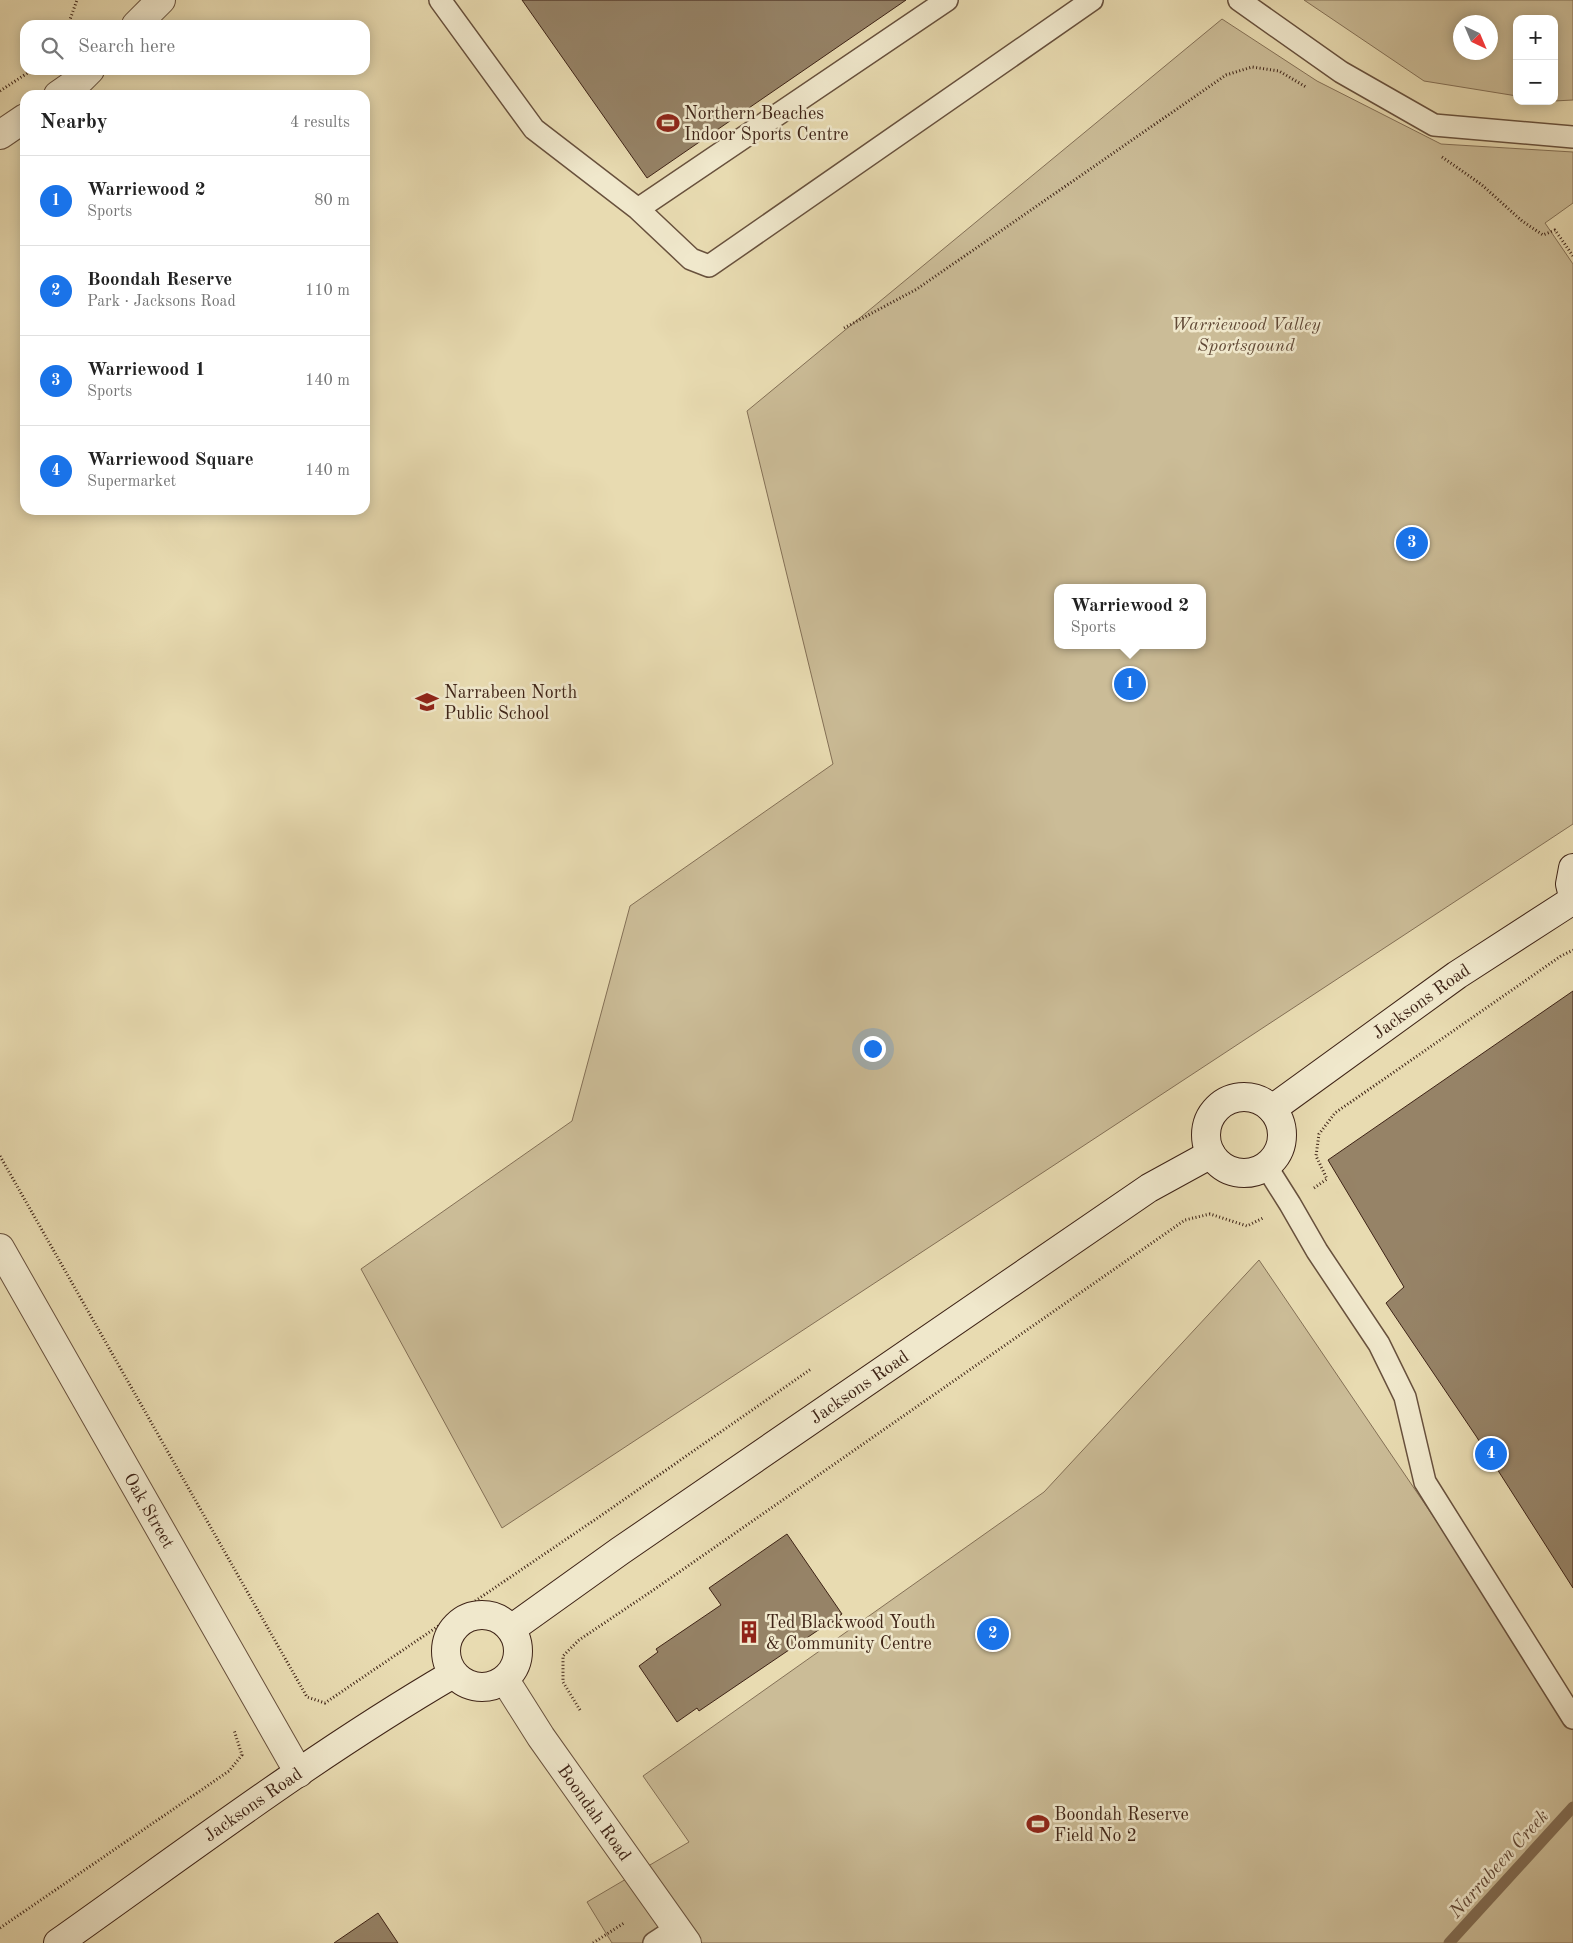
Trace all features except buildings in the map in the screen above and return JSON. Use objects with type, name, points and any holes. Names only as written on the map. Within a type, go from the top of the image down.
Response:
[{"type":"street","points":[[141,20],[161,0]]},
{"type":"street","points":[[65,90],[85,75]]},
{"type":"street","points":[[0,135],[20,121]]},
{"type":"street","points":[[1573,868],[1570,884],[1573,898]]},
{"type":"street","name":"Jacksons Road","points":[[1272,1109],[1457,975],[1573,898]]},
{"type":"street","points":[[1248,1097],[1261,1101],[1272,1109],[1279,1120],[1282,1132],[1281,1145],[1275,1157],[1266,1166],[1255,1172],[1242,1173],[1230,1171],[1211,1154],[1206,1141],[1207,1128],[1212,1115],[1221,1105],[1234,1098],[1248,1097]]},
{"type":"street","name":"Jacksons Road","points":[[511,1629],[636,1540],[1141,1194],[1211,1154]]},
{"type":"street","name":"Oak Street","points":[[0,1248],[299,1773]]},
{"type":"street","points":[[479,1615],[501,1620],[511,1629],[517,1639],[519,1652],[516,1664],[505,1680],[494,1686],[482,1688],[469,1686],[453,1674],[446,1659],[446,1646],[450,1634],[456,1625],[467,1618],[479,1615]]},
{"type":"street","name":"Jacksons Road","points":[[58,1943],[299,1773],[398,1706],[453,1674]]},
{"type":"street","name":"Boondah Road","points":[[505,1680],[541,1737],[682,1936]]},
{"type":"lane","points":[[440,0],[534,130],[638,208],[691,259],[709,266],[1092,0]]},
{"type":"lane","points":[[638,208],[947,0]]},
{"type":"lane","points":[[1239,0],[1341,72],[1434,125],[1573,137]]},
{"type":"lane","points":[[1266,1166],[1317,1251],[1379,1344],[1405,1397],[1425,1482],[1573,1718]]},
{"type":"lane","points":[[654,1943],[682,1936]]},
{"type":"path","points":[[70,20],[77,0]]},
{"type":"path","points":[[844,328],[917,289],[1226,75],[1252,67],[1279,71],[1310,89]]},
{"type":"path","points":[[0,91],[24,75]]},
{"type":"path","points":[[1438,154],[1482,185],[1522,221],[1544,235],[1555,230],[1573,256]]},
{"type":"path","points":[[580,1710],[563,1682],[563,1656],[579,1640],[1185,1220],[1210,1214],[1247,1226],[1290,1204],[1327,1179],[1316,1156],[1319,1134],[1335,1113],[1561,956],[1573,950]]},
{"type":"path","points":[[0,1156],[307,1697],[325,1703],[596,1519],[811,1369]]},
{"type":"path","points":[[0,1928],[229,1771],[242,1755],[232,1722]]},
{"type":"path","points":[[593,1943],[624,1922]]},
{"type":"green space","points":[[1304,0],[1573,0],[1573,100],[1558,101],[1558,15],[1513,15],[1513,95],[1424,81]]},
{"type":"green space","name":"Warriewood Valley Sportsgound","points":[[1222,19],[1317,81],[1441,144],[1573,152],[1573,203],[1545,223],[1573,264],[1573,824],[502,1528],[361,1269],[572,1121],[630,906],[833,764],[747,411]]},
{"type":"green space","points":[[1259,1260],[1573,1722],[1573,1943],[612,1943],[587,1902],[689,1842],[643,1776],[1044,1492]]},
{"type":"waterway","name":"Narrabeen Creek","points":[[1449,1943],[1573,1807]]},
{"type":"place","name":"Northern Beaches Indoor Sports Centre","points":[[668,123]]},
{"type":"place","name":"Warriewood 1","points":[[1412,543]]},
{"type":"place","name":"Warriewood 2","points":[[1130,684]]},
{"type":"place","name":"Narrabeen North Public School","points":[[427,702]]},
{"type":"place","name":"Warriewood Square","points":[[1491,1454]]},
{"type":"place","name":"Ted Blackwood Youth & Community Centre","points":[[749,1632]]},
{"type":"place","name":"Boondah Reserve","points":[[993,1634]]},
{"type":"place","name":"Boondah Reserve Field No 2","points":[[1038,1824]]}]
